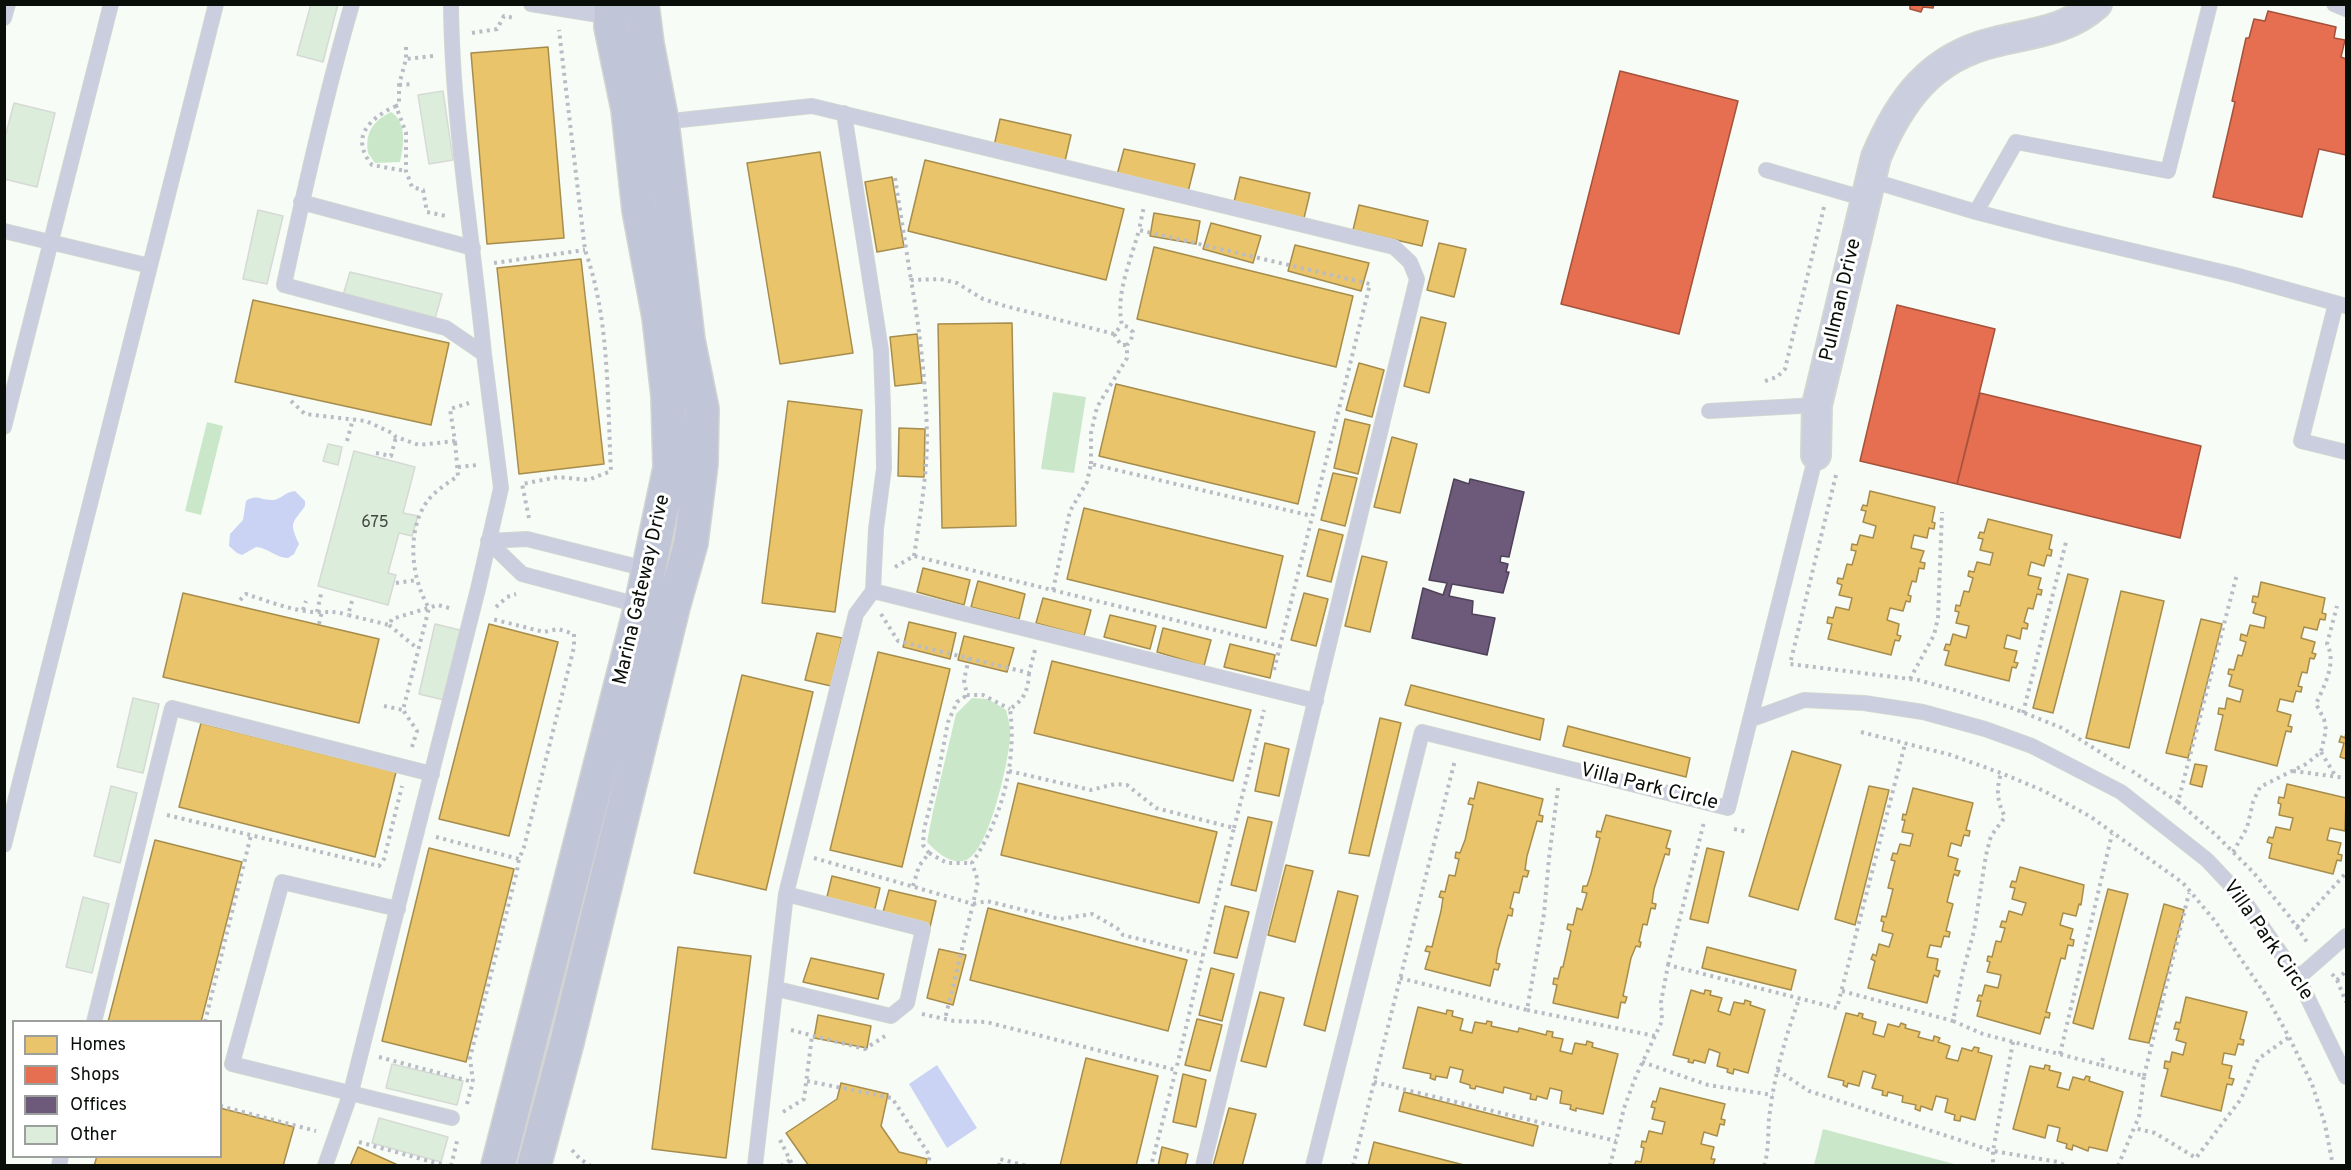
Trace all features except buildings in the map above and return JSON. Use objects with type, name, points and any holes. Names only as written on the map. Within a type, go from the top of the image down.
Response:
[{"type":"street","name":"Marina Gateway Drive","points":[[642,4],[662,122],[688,340],[702,409],[701,464],[692,543],[665,574]]},
{"type":"street","name":"Pullman Drive","points":[[1826,462],[1817,405],[1876,157],[1889,126],[1905,99],[1929,75],[1957,56],[1997,41],[2029,36],[2065,25],[2097,4]]},
{"type":"street","name":"Marina Gateway Drive","points":[[534,1166],[567,1042],[665,574],[670,468],[668,396],[658,316],[639,210],[628,109],[611,27],[611,11]]},
{"type":"street","name":"Marina Gateway Drive","points":[[498,1166],[657,609]]},
{"type":"lane","points":[[4,18],[8,4]]},
{"type":"lane","points":[[4,427],[111,4]]},
{"type":"lane","points":[[4,845],[216,4]]},
{"type":"lane","points":[[352,4],[330,82],[284,285],[446,328],[484,354]]},
{"type":"lane","points":[[325,1166],[351,1092],[432,774],[501,488],[468,220],[452,43],[451,4]]},
{"type":"lane","points":[[531,4],[611,11]]},
{"type":"lane","points":[[1976,212],[2016,142],[2168,171],[2210,4]]},
{"type":"lane","points":[[2334,4],[2346,9]]},
{"type":"lane","points":[[662,122],[812,106],[1394,247],[1410,262],[1417,279],[1203,1166]]},
{"type":"lane","points":[[756,1166],[786,894],[856,614],[872,588],[876,529],[884,468],[881,350],[844,113]]},
{"type":"lane","points":[[1766,170],[1828,188],[1868,190],[1976,212],[2235,275],[2341,304],[2301,441],[2346,452]]},
{"type":"lane","points":[[301,202],[473,248]]},
{"type":"lane","points":[[4,231],[150,266]]},
{"type":"lane","points":[[1709,411],[1817,405]]},
{"type":"lane","name":"Pullman Drive","points":[[1752,719],[1826,462]]},
{"type":"lane","points":[[488,541],[527,539],[665,574]]},
{"type":"lane","points":[[488,541],[522,574],[657,609]]},
{"type":"lane","points":[[872,588],[1316,701]]},
{"type":"lane","name":"Villa Park Circle","points":[[1313,1166],[1422,732],[1728,808],[1752,719],[1804,700],[1864,703],[1923,712],[1985,729],[2032,746],[2121,792],[2207,860],[2241,895],[2298,978],[2346,1077]]},
{"type":"lane","points":[[94,1020],[172,708],[432,774]]},
{"type":"lane","points":[[398,909],[282,882],[232,1064],[452,1118]]},
{"type":"lane","points":[[777,989],[891,1016],[906,1003],[923,929],[786,894]]},
{"type":"lane","points":[[2298,978],[2346,936]]},
{"type":"path","points":[[533,522],[529,517],[522,484],[558,477],[588,480],[611,471],[602,322],[594,276],[585,250],[558,28]]},
{"type":"path","points":[[406,47],[406,59],[399,86],[399,105],[369,123],[363,140],[364,156],[372,165],[406,171]]},
{"type":"path","points":[[406,59],[434,56]]},
{"type":"path","points":[[399,86],[413,84]]},
{"type":"path","points":[[396,106],[406,133],[406,171],[412,187],[423,190],[427,212],[446,216]]},
{"type":"path","points":[[895,178],[919,342],[927,437],[914,556],[872,588],[898,641],[1029,673]]},
{"type":"path","points":[[1122,325],[1120,299],[1149,188]]},
{"type":"path","points":[[1765,381],[1777,377],[1785,369],[1828,188]]},
{"type":"path","points":[[914,556],[1280,645],[1370,284],[1139,230]]},
{"type":"path","points":[[475,266],[585,250]]},
{"type":"path","points":[[911,280],[940,279],[957,283],[983,299],[1114,334],[1121,345],[1127,345]]},
{"type":"path","points":[[1114,334],[1122,325]]},
{"type":"path","points":[[1053,590],[1070,511],[1087,482],[1091,464],[1091,433],[1097,407],[1109,383],[1127,358],[1127,345],[1133,332],[1122,325]]},
{"type":"path","points":[[291,401],[305,414],[353,419],[374,425],[392,433],[396,438],[419,445],[455,441]]},
{"type":"path","points":[[403,710],[429,608],[421,595],[417,580],[413,552],[416,530],[423,508],[440,488],[458,477],[450,409],[475,401]]},
{"type":"path","points":[[347,441],[353,419]]},
{"type":"path","points":[[376,453],[391,456],[396,438]]},
{"type":"path","points":[[1826,462],[1790,664],[1910,679],[1958,691],[2023,713],[2062,728],[2114,762],[2146,779],[2178,802],[2237,574]]},
{"type":"path","points":[[1091,464],[1312,516]]},
{"type":"path","points":[[458,467],[481,465],[482,472]]},
{"type":"path","points":[[1910,679],[1934,635],[1938,618],[1942,512]]},
{"type":"path","points":[[2023,713],[2066,542]]},
{"type":"path","points":[[396,583],[417,580]]},
{"type":"path","points":[[240,600],[246,594],[303,610],[335,611],[389,625],[418,649]]},
{"type":"path","points":[[319,624],[321,594]]},
{"type":"path","points":[[361,1053],[473,1082],[470,1058],[574,646],[574,634],[558,629],[544,632],[490,619],[496,607],[507,597],[514,594],[525,596]]},
{"type":"path","points":[[303,610],[306,601]]},
{"type":"path","points":[[348,615],[352,601]]},
{"type":"path","points":[[2233,852],[2247,828],[2253,802],[2260,787],[2306,764],[2321,752],[2325,730],[2324,719],[2316,704],[2331,665],[2330,650],[2327,644],[2337,606]]},
{"type":"path","points":[[389,625],[392,619],[429,608]]},
{"type":"path","points":[[1010,709],[1022,701],[1028,688],[1029,673],[1040,632]]},
{"type":"path","points":[[967,694],[964,680],[969,658]]},
{"type":"path","points":[[1151,1166],[1269,689]]},
{"type":"path","points":[[972,863],[947,863],[929,853],[923,845],[924,830],[937,780],[948,722],[957,702],[967,694],[983,695],[1010,709]]},
{"type":"path","points":[[160,814],[379,866],[384,860],[417,730],[403,710],[384,706]]},
{"type":"path","points":[[972,863],[988,838],[1001,804],[1014,735],[1010,709]]},
{"type":"path","points":[[1861,732],[1951,755],[2001,772],[2044,791],[2091,817],[2182,884],[2215,921],[2265,994],[2289,1037],[2312,1084],[2325,1124],[2333,1166]]},
{"type":"path","points":[[1668,965],[1837,1008],[1905,744]]},
{"type":"path","points":[[2321,752],[2336,777]]},
{"type":"path","points":[[1353,1166],[1455,758],[1467,761]]},
{"type":"path","points":[[1009,771],[1091,790],[1115,784],[1127,785],[1156,808],[1234,828]]},
{"type":"path","points":[[2292,771],[2346,778]]},
{"type":"path","points":[[1953,1022],[1974,931],[1986,855],[1991,836],[2005,817],[1998,804],[1997,787],[2001,772]]},
{"type":"path","points":[[1527,1010],[1545,914],[1558,784]]},
{"type":"path","points":[[1693,818],[1715,824]]},
{"type":"path","points":[[1610,1166],[1624,1108],[1642,1062],[1662,1021],[1662,1002],[1668,965],[1704,821]]},
{"type":"path","points":[[1726,827],[1748,832]]},
{"type":"path","points":[[2060,1054],[2112,834]]},
{"type":"path","points":[[205,1020],[251,835]]},
{"type":"path","points":[[436,837],[519,859]]},
{"type":"path","points":[[913,886],[919,866],[929,853]]},
{"type":"path","points":[[972,863],[978,881],[973,904],[987,901],[1059,920],[1092,914],[1118,928],[1123,935],[1203,955]]},
{"type":"path","points":[[2297,927],[2346,873]]},
{"type":"path","points":[[2118,1166],[2139,1117],[2144,1076],[2190,892]]},
{"type":"path","points":[[1400,978],[1527,1010],[1655,1036]]},
{"type":"path","points":[[2337,980],[2346,1002]]},
{"type":"path","points":[[1842,991],[1953,1022],[1983,1034],[2144,1076]]},
{"type":"path","points":[[1764,1166],[1769,1150],[1770,1111],[1777,1070],[1799,999]]},
{"type":"path","points":[[920,1014],[954,1021],[986,1022],[1176,1070]]},
{"type":"path","points":[[778,1114],[804,1099],[812,1036],[865,1049],[892,1032]]},
{"type":"path","points":[[2196,1158],[2241,1099],[2258,1059],[2289,1037]]},
{"type":"path","points":[[1993,1166],[1993,1151],[2013,1042]]},
{"type":"path","points":[[2101,1065],[2103,1058]]},
{"type":"path","points":[[1642,1062],[1708,1085],[1773,1095]]},
{"type":"path","points":[[1777,1070],[1809,1091],[1993,1151],[2058,1162],[2066,1166]]},
{"type":"path","points":[[807,1081],[892,1098],[930,1156],[927,1166]]},
{"type":"path","points":[[1374,1082],[1616,1141]]},
{"type":"path","points":[[222,1107],[323,1133]]},
{"type":"path","points":[[2134,1128],[2155,1133],[2196,1158],[2200,1166]]},
{"type":"path","points":[[777,1135],[793,1166]]},
{"type":"path","points":[[360,1142],[447,1166]]},
{"type":"path","points":[[572,1150],[591,1166]]},
{"type":"path","points":[[999,1166],[1000,1159],[1027,1166]]},
{"type":"path","points":[[781,1166],[790,1160]]},
{"type":"green space","points":[[391,112],[396,116],[402,128],[403,149],[400,162],[375,163],[368,153],[369,133],[379,119]]},
{"type":"green space","points":[[1053,392],[1086,397],[1074,473],[1041,469]]},
{"type":"green space","points":[[207,422],[223,426],[201,515],[185,511]]},
{"type":"green space","points":[[972,698],[988,699],[1006,710],[1010,727],[1009,749],[1002,784],[990,824],[982,841],[966,860],[955,861],[940,854],[927,842],[956,714]]},
{"type":"green space","points":[[1823,1129],[1958,1165],[1814,1165]]},
{"type":"water","points":[[295,491],[305,501],[305,506],[293,523],[299,544],[294,554],[284,558],[256,547],[242,555],[229,546],[230,534],[243,520],[246,501],[255,498],[274,500]]},
{"type":"water","points":[[937,1065],[977,1128],[947,1148],[909,1084]]}]
